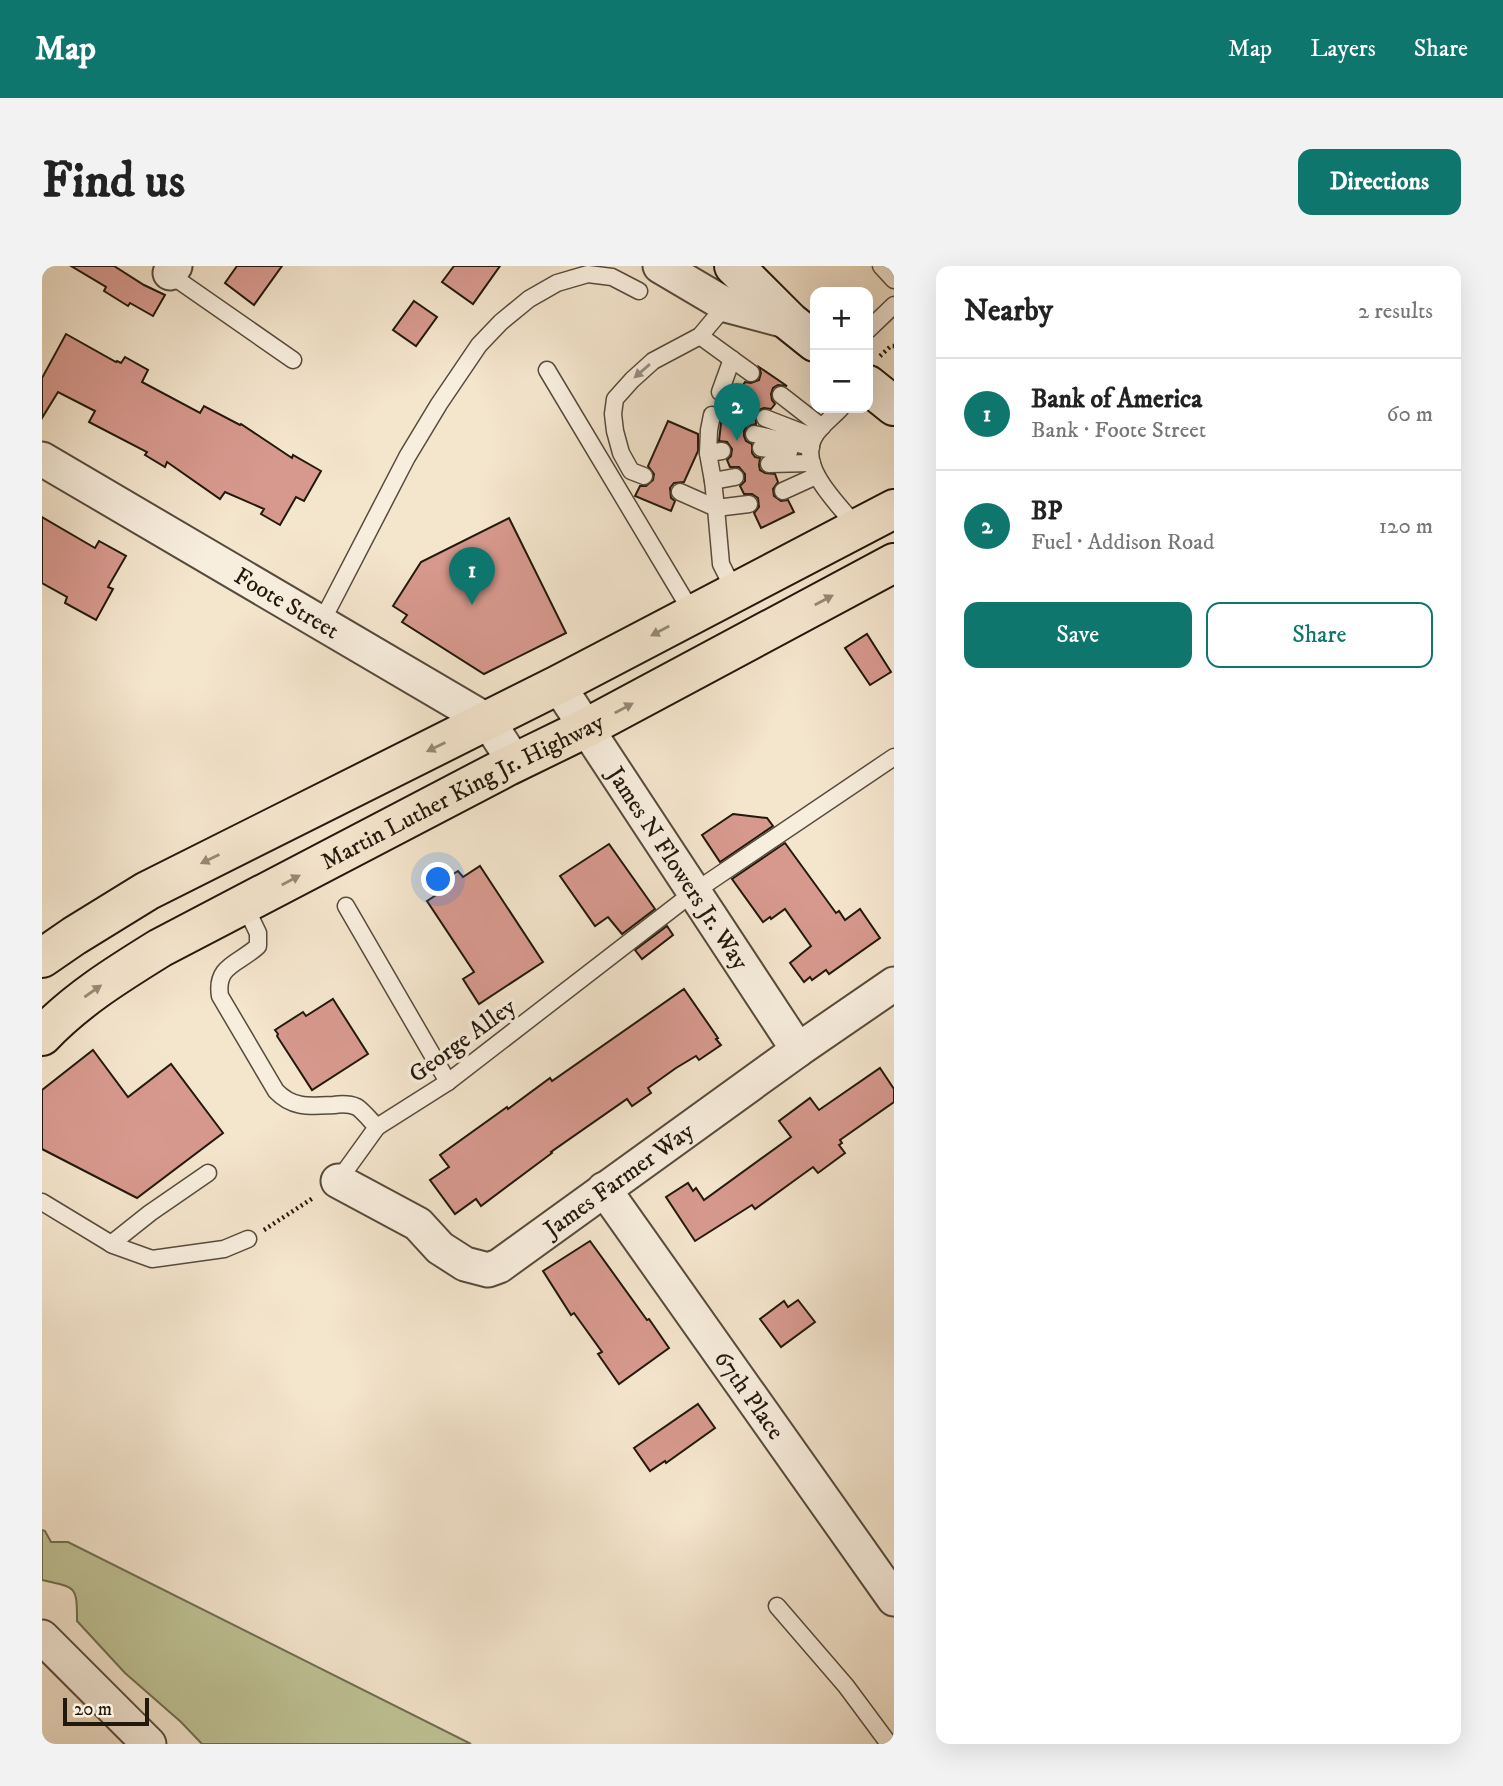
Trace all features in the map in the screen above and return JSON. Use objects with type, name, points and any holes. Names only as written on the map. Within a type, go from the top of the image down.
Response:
[{"type":"main road","name":"Martin Luther King Jr. Highway","points":[[42,958],[146,891],[488,721],[894,509]]},
{"type":"main road","name":"Martin Luther King Jr. Highway","points":[[42,1036],[82,999],[160,948],[586,728],[894,563]]},
{"type":"street","points":[[734,266],[803,332]]},
{"type":"street","points":[[650,278],[803,332]]},
{"type":"street","points":[[873,372],[894,406]]},
{"type":"street","name":"Foote Street","points":[[42,459],[488,721],[515,763]]},
{"type":"street","name":"James N Flowers Jr. Way","points":[[558,685],[798,1050]]},
{"type":"street","name":"James Farmer Way","points":[[338,1181],[418,1224],[440,1248],[465,1264],[488,1270],[499,1266],[894,984]]},
{"type":"street","name":"67th Place","points":[[604,1189],[894,1599]]},
{"type":"street","points":[[42,1636],[149,1744]]},
{"type":"lane","points":[[881,266],[894,280]]},
{"type":"lane","points":[[167,268],[293,360]]},
{"type":"lane","points":[[321,623],[401,468],[439,404],[479,345],[529,299],[557,283],[588,274],[650,278]]},
{"type":"lane","points":[[873,325],[894,304]]},
{"type":"lane","points":[[644,476],[631,471],[621,453],[613,414],[615,399],[653,362],[700,336],[726,305]]},
{"type":"lane","points":[[700,336],[751,373]]},
{"type":"lane","points":[[732,359],[727,396],[709,430],[715,452],[713,481],[721,564],[735,592]]},
{"type":"lane","points":[[547,370],[693,614]]},
{"type":"lane","points":[[781,395],[857,527]]},
{"type":"lane","points":[[783,491],[814,451],[838,413]]},
{"type":"lane","points":[[765,418],[814,451]]},
{"type":"lane","points":[[757,441],[814,451]]},
{"type":"lane","points":[[769,464],[814,451]]},
{"type":"lane","points":[[713,481],[735,477]]},
{"type":"lane","points":[[680,492],[716,508],[749,504]]},
{"type":"lane","name":"George Alley","points":[[338,1181],[377,1127],[448,1082],[694,892],[894,757]]},
{"type":"lane","points":[[244,904],[258,933],[258,946],[225,970],[218,985],[220,996],[276,1091],[296,1105],[344,1104],[357,1107],[377,1127]]},
{"type":"lane","points":[[346,906],[448,1082]]},
{"type":"lane","points":[[111,1244],[208,1173]]},
{"type":"lane","points":[[42,1202],[111,1244],[152,1259],[224,1249],[248,1239]]},
{"type":"lane","points":[[777,1606],[846,1686],[889,1744]]},
{"type":"path","points":[[873,372],[891,346],[894,346]]},
{"type":"path","points":[[248,1239],[338,1181]]},
{"type":"green space","points":[[42,1530],[51,1542],[68,1542],[471,1744],[202,1744],[125,1673],[77,1621],[75,1594],[72,1590],[42,1580]]},
{"type":"building","points":[[71,266],[114,266],[165,295],[153,316],[130,303],[128,306],[104,291],[106,287]]},
{"type":"building","points":[[237,266],[282,266],[254,305],[225,283]]},
{"type":"building","points":[[454,266],[500,266],[473,304],[442,282]]},
{"type":"building","points":[[414,301],[437,317],[416,346],[393,330]]},
{"type":"building","points":[[66,334],[116,362],[121,363],[125,357],[148,370],[142,382],[200,413],[204,406],[241,424],[292,458],[293,455],[321,471],[304,501],[296,497],[280,525],[261,514],[264,509],[225,492],[220,499],[167,462],[165,467],[145,455],[147,452],[89,422],[95,411],[58,392],[42,418],[42,378]]},
{"type":"building","points":[[759,367],[787,386],[778,385],[773,388],[771,394],[775,404],[771,409],[758,410],[755,415],[756,424],[747,426],[744,436],[746,441],[752,444],[752,453],[760,458],[760,470],[775,474],[778,482],[773,489],[774,496],[781,501],[788,500],[794,512],[761,528],[754,513],[759,507],[758,498],[752,494],[744,494],[740,486],[745,481],[745,474],[739,467],[730,467],[727,460],[732,449],[727,442],[719,441],[722,415],[727,409],[733,410],[742,406],[743,400],[739,391],[745,382],[759,380]]},
{"type":"building","points":[[668,421],[698,434],[698,451],[684,482],[674,483],[670,488],[671,498],[675,501],[671,511],[635,496],[640,486],[646,486],[653,480],[654,474],[648,466]]},
{"type":"building","points":[[42,517],[95,548],[99,541],[126,556],[108,587],[113,589],[96,620],[65,603],[67,597],[42,583]]},
{"type":"building","points":[[509,518],[566,633],[484,674],[402,622],[407,615],[393,606],[421,562]]},
{"type":"building","points":[[867,634],[891,672],[870,685],[845,648]]},
{"type":"building","points":[[733,814],[767,818],[773,826],[720,862],[702,835]]},
{"type":"building","points":[[785,843],[836,913],[839,911],[845,920],[860,909],[880,938],[829,974],[826,970],[804,982],[790,963],[811,946],[785,909],[763,922],[732,879]]},
{"type":"building","points":[[609,844],[655,909],[622,934],[608,917],[595,926],[560,876]]},
{"type":"building","points":[[480,866],[543,962],[479,1004],[463,979],[474,972],[427,901],[444,890],[439,883],[458,871],[463,877]]},
{"type":"building","points":[[667,926],[673,935],[642,959],[635,950]]},
{"type":"building","points":[[684,989],[721,1045],[699,1060],[696,1056],[676,1068],[648,1088],[651,1093],[632,1106],[627,1099],[551,1152],[481,1206],[476,1199],[455,1214],[430,1180],[449,1167],[440,1155]]},
{"type":"building","points":[[333,999],[368,1054],[312,1090],[275,1030],[303,1012],[306,1016]]},
{"type":"building","points":[[93,1050],[128,1097],[171,1064],[223,1133],[137,1198],[42,1149],[42,1090]]},
{"type":"building","points":[[880,1068],[894,1089],[894,1102],[840,1140],[842,1143],[839,1145],[845,1153],[818,1173],[813,1167],[755,1209],[752,1205],[695,1241],[666,1197],[688,1183],[693,1191],[696,1188],[704,1200],[791,1137],[779,1121],[810,1098],[819,1110]]},
{"type":"building","points":[[590,1241],[669,1348],[619,1384],[598,1354],[602,1352],[574,1313],[571,1315],[543,1271]]},
{"type":"building","points":[[798,1300],[815,1322],[781,1347],[760,1319],[784,1301],[788,1307]]},
{"type":"building","points":[[698,1404],[715,1428],[666,1463],[665,1461],[650,1471],[634,1448]]},
{"type":"place","name":"BP","points":[[737,441]]},
{"type":"place","name":"Bank of America","points":[[472,605]]}]
